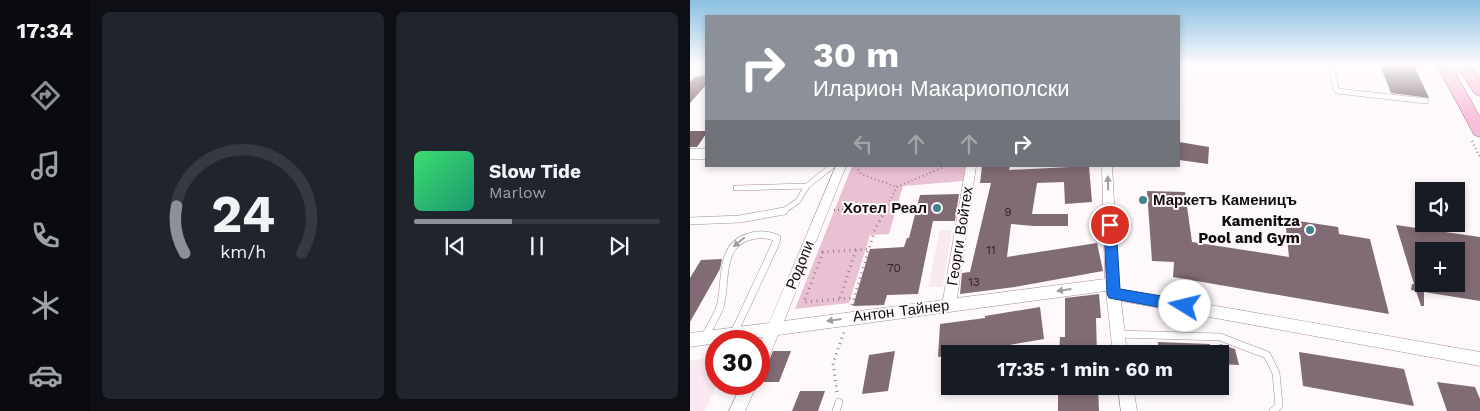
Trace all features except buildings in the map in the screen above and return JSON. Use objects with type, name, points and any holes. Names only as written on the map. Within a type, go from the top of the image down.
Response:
[{"type":"main road","points":[[1455,84],[1480,131]]},
{"type":"street","points":[[690,154],[705,154]]},
{"type":"street","name":"Родопи","points":[[770,338],[841,167]]},
{"type":"street","name":"Георги Войтех","points":[[949,306],[971,167]]},
{"type":"street","points":[[1107,167],[1113,289],[1119,345]]},
{"type":"street","name":"Антон Тайнер","points":[[758,330],[949,306],[1113,289],[1256,318],[1480,359]]},
{"type":"street","points":[[737,411],[745,395]]},
{"type":"street","points":[[1126,395],[1129,411]]},
{"type":"lane","points":[[1335,84],[1337,90],[1426,101]]},
{"type":"lane","points":[[690,221],[740,219],[782,212],[798,200],[807,186],[831,167]]},
{"type":"lane","points":[[736,188],[807,186]]},
{"type":"lane","points":[[697,339],[720,305],[727,256],[736,242],[746,236],[757,234],[772,235],[776,238],[775,245],[735,330]]},
{"type":"lane","points":[[1117,334],[1220,337],[1267,355],[1276,373],[1279,406],[1273,411]]},
{"type":"lane","points":[[836,411],[839,402]]},
{"type":"path","points":[[857,167],[861,174],[896,187]]},
{"type":"path","points":[[839,402],[833,363],[855,298],[875,229],[896,187],[944,167]]},
{"type":"path","points":[[823,210],[886,208]]},
{"type":"path","points":[[805,252],[869,249]]},
{"type":"path","points":[[840,299],[856,250]]},
{"type":"path","points":[[823,252],[804,302],[855,298]]},
{"type":"shaded area","points":[[852,167],[967,167],[964,181],[903,186],[889,234],[870,235],[849,303],[795,309]]},
{"type":"shaded area","points":[[940,230],[952,230],[943,287],[928,287]]},
{"type":"shaded area","points":[[705,359],[705,395],[712,395],[704,411],[690,411],[690,361]]},
{"type":"place","name":"Маркетъ Каменицъ","points":[[1143,200]]},
{"type":"place","name":"Хотел Реал","points":[[937,208]]},
{"type":"place","name":"Kamenitza Pool and Gym","points":[[1310,230]]},
{"type":"route","points":[[1110,225],[1114,294],[1185,306]]}]
